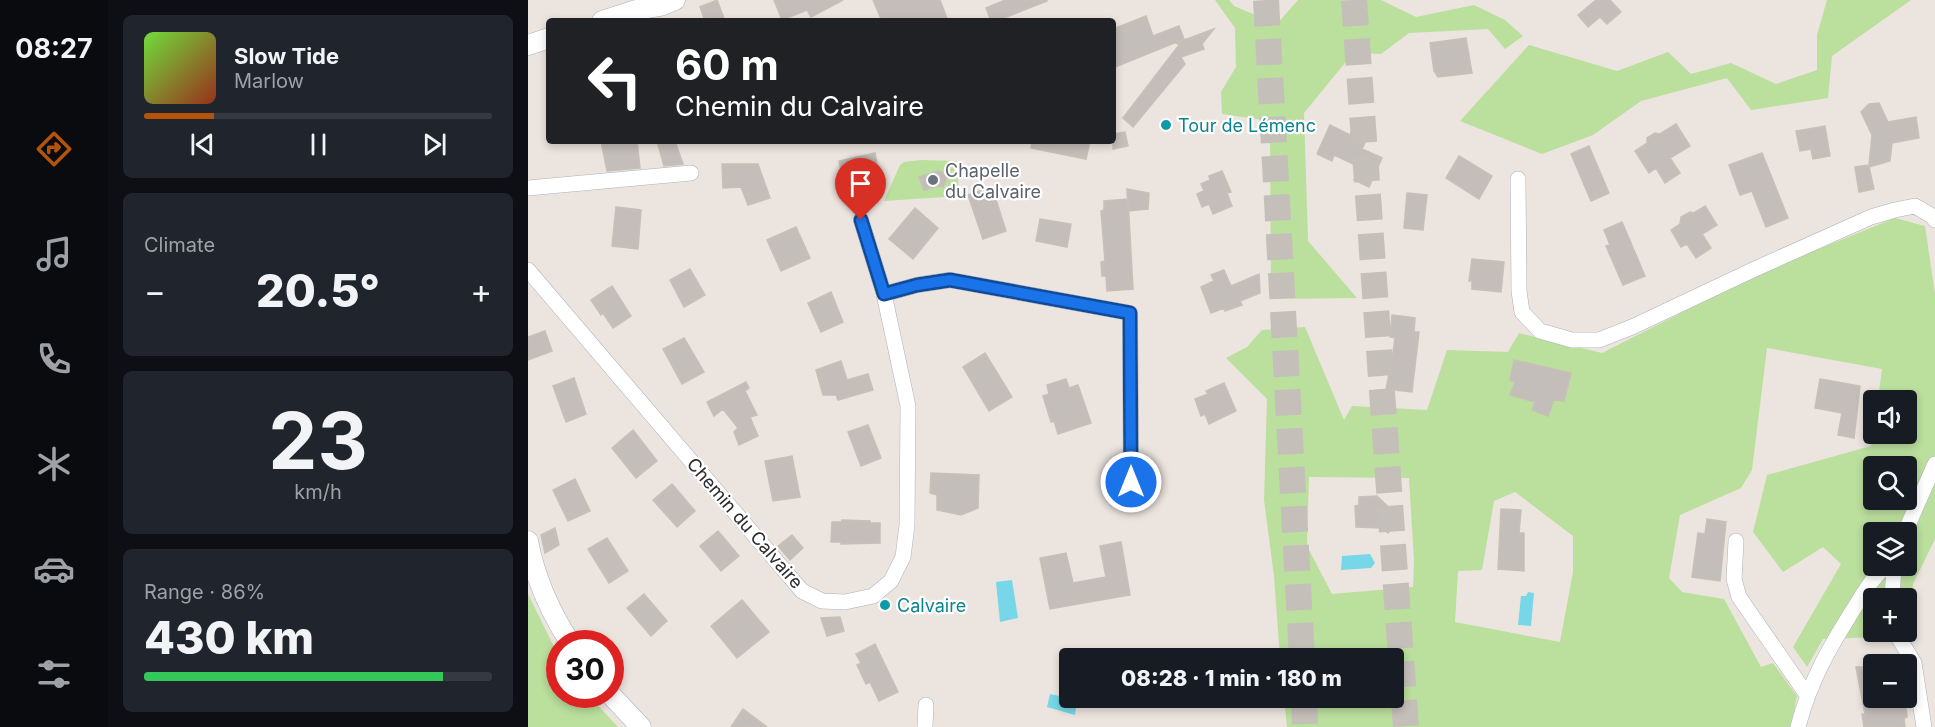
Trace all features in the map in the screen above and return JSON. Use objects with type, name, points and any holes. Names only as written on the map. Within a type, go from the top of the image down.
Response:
[{"type":"street","points":[[636,10],[653,0]]},
{"type":"street","points":[[611,18],[675,0]]},
{"type":"street","points":[[528,45],[546,39]]},
{"type":"street","points":[[528,188],[691,173]]},
{"type":"street","points":[[1518,179],[1522,312],[1540,330],[1572,340],[1599,339],[1632,327],[1871,217],[1915,206],[1935,220]]},
{"type":"street","name":"Chemin du Calvaire","points":[[528,270],[802,591],[822,601],[845,602],[873,596],[891,581],[903,557],[908,525],[908,406],[884,294],[861,220]]},
{"type":"street","points":[[884,294],[917,285],[950,280],[1130,313],[1131,482]]},
{"type":"street","points":[[1909,522],[1935,464]]},
{"type":"street","points":[[528,541],[542,588],[562,630]]},
{"type":"street","points":[[1736,541],[1734,579],[1739,597],[1807,695]]},
{"type":"street","points":[[1798,727],[1807,695],[1828,650],[1875,576]]},
{"type":"street","points":[[1901,642],[1914,663],[1924,727]]},
{"type":"street","points":[[925,727],[926,705]]},
{"type":"street","points":[[623,708],[641,727]]},
{"type":"green space","points":[[1215,0],[1229,0],[1234,6],[1277,24],[1298,0],[1381,0],[1416,17],[1474,5],[1505,20],[1523,36],[1505,49],[1488,29],[1409,33],[1381,54],[1353,53],[1304,113],[1308,241],[1357,298],[1271,299],[1270,121],[1222,114],[1221,92],[1236,67],[1235,28]]},
{"type":"green space","points":[[1827,0],[1911,0],[1832,56],[1828,98],[1751,110],[1727,78],[1641,101],[1593,135],[1542,154],[1460,121],[1529,45],[1617,71],[1668,52],[1691,74],[1731,63],[1776,84],[1817,70],[1817,35]]},
{"type":"green space","points":[[957,161],[959,196],[884,201],[900,165],[904,162]]},
{"type":"green space","points":[[1895,218],[1925,226],[1935,294],[1935,539],[1917,576],[1917,522],[1863,522],[1863,576],[1917,576],[1913,588],[1863,588],[1863,638],[1823,639],[1807,667],[1793,647],[1841,564],[1823,547],[1783,572],[1753,532],[1767,475],[1871,446],[1871,444],[1917,444],[1917,390],[1879,390],[1882,369],[1767,348],[1752,470],[1741,488],[1680,515],[1669,578],[1682,592],[1724,599],[1761,667],[1773,663],[1797,696],[1791,727],[1287,727],[1285,708],[1404,708],[1404,648],[1279,648],[1274,576],[1264,500],[1267,399],[1226,358],[1247,347],[1262,330],[1305,327],[1344,420],[1352,406],[1427,410],[1447,350],[1508,352],[1519,333],[1602,353],[1762,272]],"holes":[[[1309,477],[1409,478],[1414,560],[1413,587],[1332,594],[1307,546]],[[1515,492],[1573,536],[1573,572],[1560,642],[1455,622],[1458,571],[1482,570],[1494,501]]]},
{"type":"green space","points":[[528,594],[546,631],[546,708],[600,708],[618,727],[528,727]]},
{"type":"water","points":[[1370,554],[1375,563],[1371,568],[1341,570],[1342,556]]},
{"type":"water","points":[[1012,580],[1018,618],[1000,622],[996,582]]},
{"type":"water","points":[[1528,592],[1534,593],[1531,626],[1518,625],[1521,596],[1526,596]]},
{"type":"water","points":[[1050,694],[1059,696],[1059,708],[1076,708],[1075,715],[1047,707]]},
{"type":"building","points":[[717,0],[724,18],[704,18],[700,7]]},
{"type":"building","points":[[774,0],[843,0],[811,17],[807,10],[781,18]]},
{"type":"building","points":[[873,0],[940,0],[947,18],[881,18]]},
{"type":"building","points":[[1005,0],[1047,0],[1004,18],[990,18],[986,8]]},
{"type":"building","points":[[1596,0],[1610,0],[1621,12],[1607,24],[1600,17],[1588,27],[1578,15]]},
{"type":"building","points":[[1146,16],[1153,36],[1179,26],[1184,39],[1116,67],[1116,28]]},
{"type":"building","points":[[1214,29],[1202,44],[1204,49],[1181,57],[1185,64],[1133,127],[1123,118],[1179,45],[1176,43]]},
{"type":"building","points":[[1466,38],[1472,73],[1438,77],[1434,71],[1430,43]]},
{"type":"building","points":[[1879,103],[1888,122],[1916,117],[1919,138],[1892,143],[1890,161],[1869,167],[1874,189],[1859,192],[1855,167],[1869,165],[1872,135],[1861,112],[1869,104]]},
{"type":"building","points":[[1676,124],[1690,146],[1670,158],[1680,173],[1665,183],[1656,168],[1649,173],[1635,151],[1647,143],[1647,138],[1655,133],[1660,134]]},
{"type":"building","points":[[1330,125],[1350,135],[1353,127],[1369,134],[1362,149],[1382,158],[1369,187],[1354,180],[1360,167],[1334,155],[1332,161],[1317,154]]},
{"type":"building","points":[[1825,126],[1830,156],[1813,159],[1811,149],[1800,151],[1796,131]]},
{"type":"building","points":[[1125,132],[1128,146],[1113,149],[1113,144],[1116,144],[1116,134]]},
{"type":"building","points":[[602,144],[637,144],[640,168],[607,171]]},
{"type":"building","points":[[658,144],[676,144],[683,164],[664,166]]},
{"type":"building","points":[[1032,144],[1089,144],[1086,159],[1031,148]]},
{"type":"building","points":[[1589,146],[1609,193],[1591,201],[1571,154]]},
{"type":"building","points":[[875,153],[879,176],[842,183],[839,161]]},
{"type":"building","points":[[1762,153],[1788,218],[1766,227],[1752,191],[1740,195],[1729,165]]},
{"type":"building","points":[[1459,156],[1492,176],[1479,199],[1446,178]]},
{"type":"building","points":[[722,164],[758,164],[770,198],[748,205],[741,187],[723,188]]},
{"type":"building","name":"Chapelle du Calvaire","points":[[939,171],[947,178],[943,187],[937,186],[924,190],[919,177]]},
{"type":"building","points":[[1222,171],[1231,192],[1227,193],[1232,206],[1213,214],[1209,204],[1202,207],[1197,194],[1204,191],[1201,184],[1210,180],[1209,176]]},
{"type":"building","points":[[992,187],[1006,231],[983,239],[968,195]]},
{"type":"building","points":[[1127,189],[1149,193],[1148,209],[1128,211]]},
{"type":"building","points":[[1407,193],[1427,195],[1423,230],[1404,228]]},
{"type":"building","points":[[1128,199],[1133,289],[1107,291],[1106,276],[1102,276],[1101,262],[1105,261],[1101,211],[1104,210],[1104,201]]},
{"type":"building","points":[[1705,206],[1717,225],[1702,234],[1711,248],[1696,258],[1687,244],[1681,247],[1671,230],[1680,224],[1681,217]]},
{"type":"building","points":[[616,207],[641,210],[638,249],[612,246]]},
{"type":"building","points":[[915,208],[938,228],[913,259],[889,239]]},
{"type":"building","points":[[1040,219],[1071,224],[1067,247],[1036,241]]},
{"type":"building","points":[[1622,222],[1645,276],[1623,285],[1606,246],[1610,245],[1604,230]]},
{"type":"building","points":[[796,227],[810,258],[781,271],[767,240]]},
{"type":"building","points":[[1472,259],[1504,262],[1501,292],[1472,289],[1472,281],[1469,281]]},
{"type":"building","points":[[690,269],[705,295],[684,307],[670,280]]},
{"type":"building","points":[[1224,270],[1231,286],[1259,274],[1260,293],[1240,301],[1242,305],[1211,313],[1201,287],[1214,281],[1211,275]]},
{"type":"building","points":[[612,286],[631,316],[613,328],[591,300]]},
{"type":"building","points":[[831,292],[843,322],[821,332],[808,303]]},
{"type":"building","points":[[1392,315],[1415,318],[1414,332],[1419,332],[1412,392],[1386,389],[1395,338],[1390,337]]},
{"type":"building","points":[[545,331],[552,351],[528,360],[528,337]]},
{"type":"building","points":[[684,338],[704,372],[682,384],[663,349]]},
{"type":"building","points":[[985,353],[1012,397],[989,411],[963,367]]},
{"type":"building","points":[[1514,360],[1571,373],[1564,401],[1554,400],[1548,416],[1532,410],[1535,402],[1510,395],[1515,382],[1510,380]]},
{"type":"building","points":[[841,361],[847,380],[868,374],[873,390],[838,400],[836,395],[823,395],[816,370]]},
{"type":"building","points":[[574,378],[586,414],[566,422],[553,386]]},
{"type":"building","points":[[1066,379],[1069,388],[1078,385],[1091,423],[1058,434],[1054,421],[1051,422],[1043,396],[1049,394],[1047,385]]},
{"type":"building","points":[[1820,379],[1860,386],[1854,438],[1838,435],[1842,413],[1815,408]]},
{"type":"building","points":[[746,382],[749,388],[745,391],[757,415],[750,417],[758,436],[739,445],[734,432],[738,428],[723,409],[714,416],[707,402]]},
{"type":"building","points":[[1224,383],[1236,411],[1209,424],[1205,414],[1201,416],[1195,399],[1208,394],[1206,391]]},
{"type":"building","points":[[868,425],[881,458],[861,466],[848,432]]},
{"type":"building","points":[[633,430],[657,461],[636,478],[612,448]]},
{"type":"building","points":[[792,456],[800,497],[773,501],[765,461]]},
{"type":"building","points":[[931,473],[979,475],[978,508],[961,515],[937,510],[937,495],[930,493]]},
{"type":"building","points":[[575,479],[590,511],[568,521],[553,490]]},
{"type":"building","points":[[672,484],[695,511],[677,527],[653,500]]},
{"type":"building","points":[[1377,496],[1401,519],[1388,533],[1382,528],[1356,527],[1355,506],[1359,505],[1359,497]]},
{"type":"building","points":[[1501,509],[1521,510],[1519,533],[1524,533],[1524,571],[1498,569]]},
{"type":"building","points":[[1707,519],[1726,522],[1720,581],[1692,577],[1698,533],[1705,534]]},
{"type":"building","points":[[842,520],[880,523],[880,543],[831,542],[832,522]]},
{"type":"building","points":[[555,528],[559,545],[545,553],[541,535]]},
{"type":"building","points":[[718,531],[739,556],[721,571],[700,546]]},
{"type":"building","points":[[792,535],[803,548],[790,560],[778,546]]},
{"type":"building","points":[[607,538],[628,571],[609,583],[588,549]]},
{"type":"building","points":[[1121,542],[1130,595],[1050,609],[1040,558],[1066,553],[1073,583],[1106,577],[1100,546]]},
{"type":"building","points":[[644,594],[667,621],[651,636],[627,608]]},
{"type":"building","points":[[742,600],[769,632],[737,658],[711,626]]},
{"type":"building","points":[[840,617],[844,631],[827,636],[821,618]]},
{"type":"building","points":[[875,644],[898,692],[879,701],[870,682],[866,684],[857,665],[861,663],[856,654]]},
{"type":"building","points":[[1856,667],[1863,667],[1863,704]]},
{"type":"building","points":[[1864,708],[1906,708],[1907,717],[1904,718],[1905,727],[1864,727],[1862,714],[1865,714]]},
{"type":"building","points":[[743,709],[767,727],[731,727]]},
{"type":"tunnel","points":[[1266,0],[1301,648]]},
{"type":"tunnel","points":[[1354,0],[1406,727]]},
{"type":"tunnel","points":[[1304,708],[1305,727]]},
{"type":"place","name":"Tour de Lémenc","points":[[1166,125]]},
{"type":"place","name":"Chapelle du Calvaire","points":[[933,180]]},
{"type":"place","name":"Calvaire","points":[[885,605]]},
{"type":"route","points":[[861,220],[884,294],[917,285],[950,280],[1130,313],[1131,482]]}]
